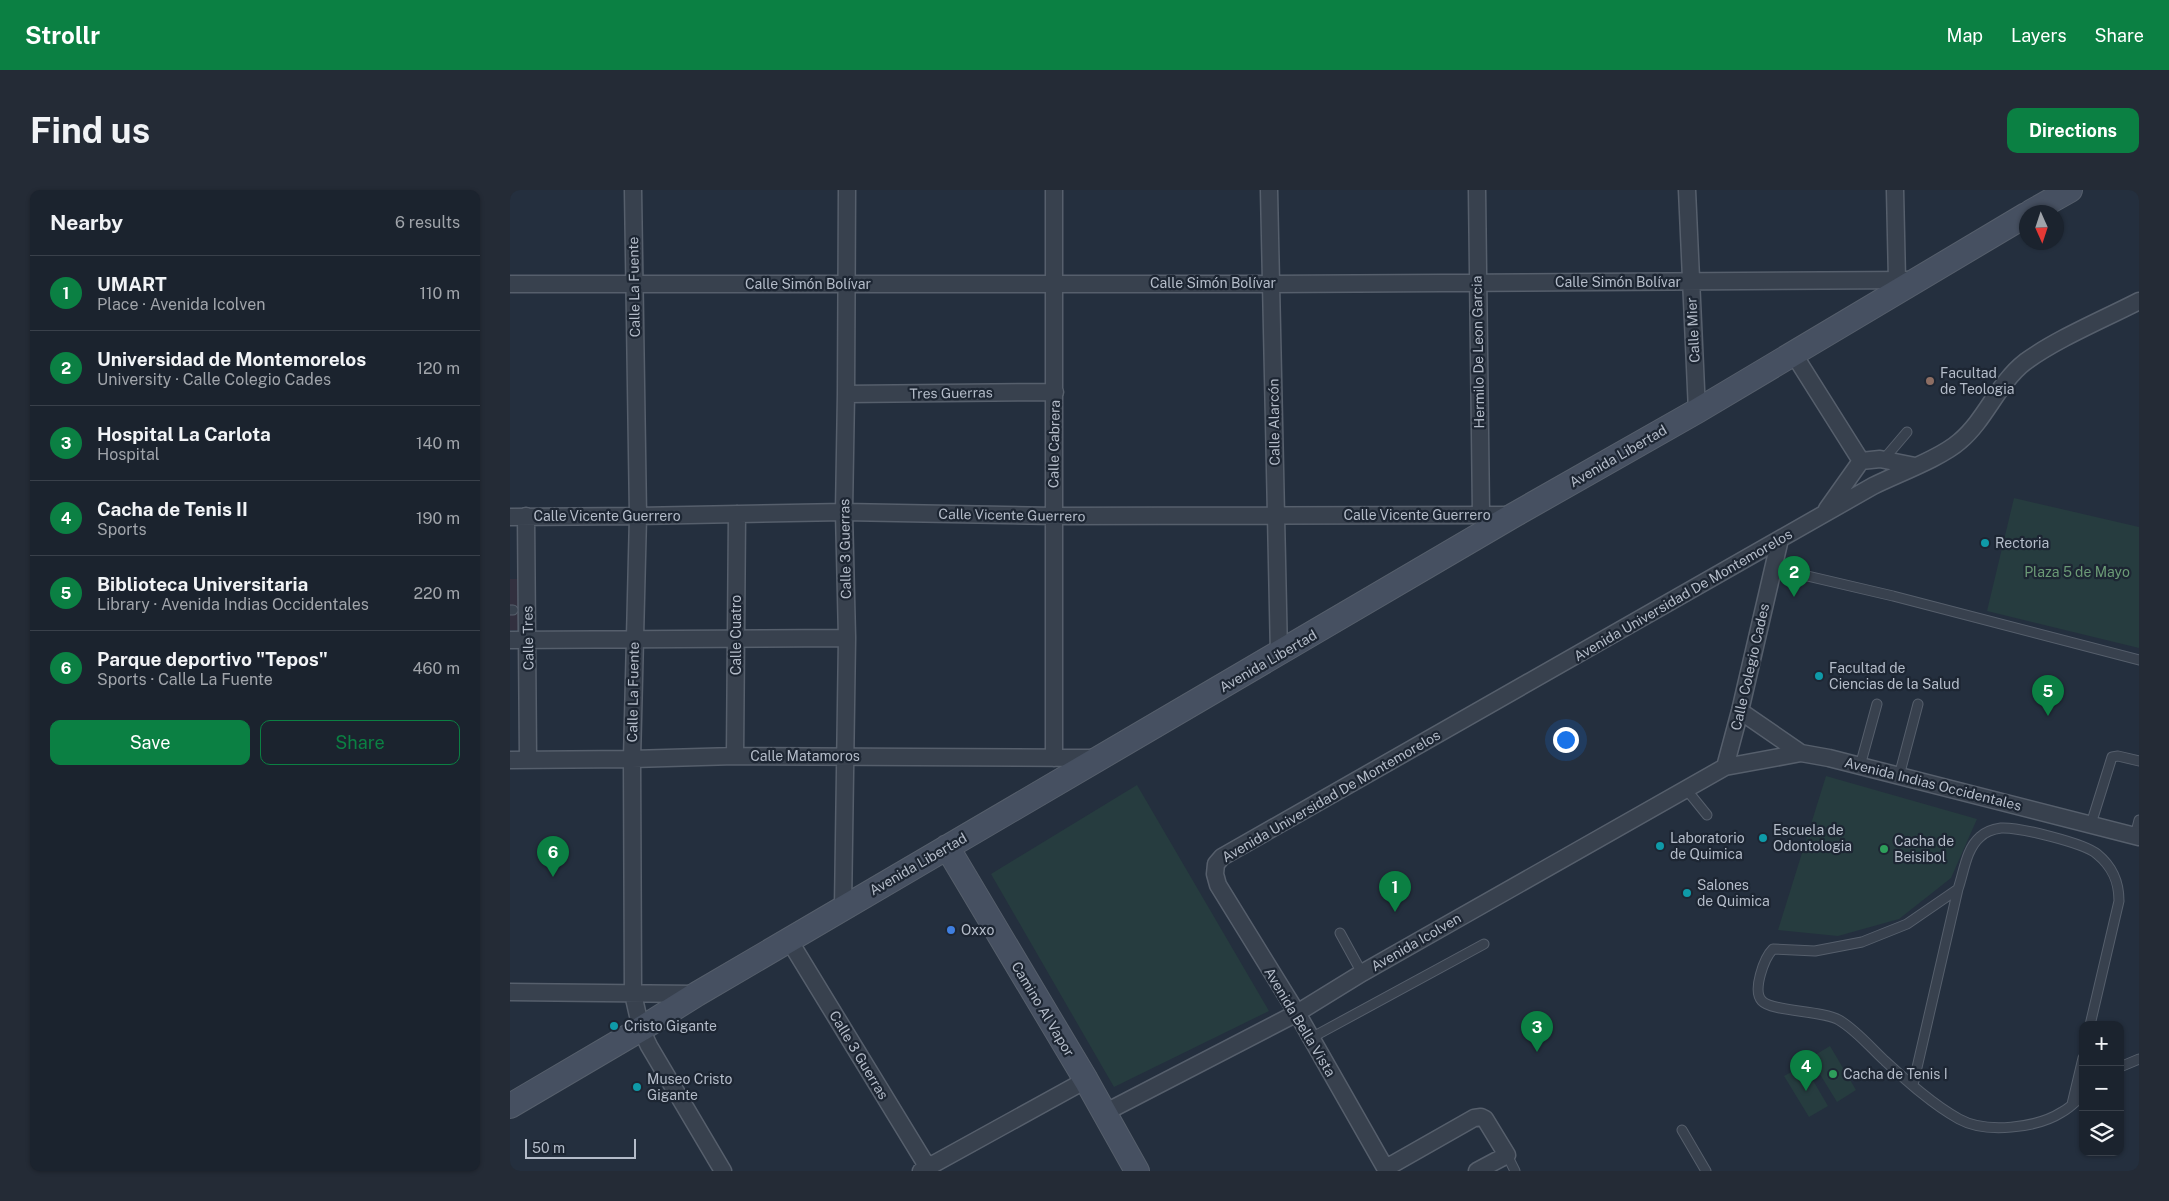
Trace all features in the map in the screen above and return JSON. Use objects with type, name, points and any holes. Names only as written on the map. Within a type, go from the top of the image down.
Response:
[{"type":"street","name":"Calle La Fuente","points":[[633,190],[638,516],[632,759],[633,994],[641,1029],[649,1046],[723,1171]]},
{"type":"street","name":"Calle 3 Guerras","points":[[844,908],[844,755],[847,638],[844,512],[847,190]]},
{"type":"street","name":"Calle Cabrera","points":[[1054,190],[1054,758]]},
{"type":"street","name":"Calle Alarcón","points":[[1268,190],[1272,284],[1279,655]]},
{"type":"street","name":"Hermilo De Leon Garcia","points":[[1477,190],[1480,514]]},
{"type":"street","name":"Calle Mier","points":[[1687,190],[1697,411]]},
{"type":"street","points":[[1895,190],[1906,280]]},
{"type":"street","points":[[2043,205],[2070,190]]},
{"type":"street","name":"Avenida Libertad","points":[[510,1106],[697,994],[1279,655],[1514,515],[1697,411],[1793,353],[1906,280],[2019,219]]},
{"type":"street","name":"Calle Simón Bolívar","points":[[510,284],[1272,284],[1477,281],[1906,280]]},
{"type":"street","name":"Avenida Universidad De Montemorelos","points":[[1215,874],[1216,864],[1222,857],[1876,484],[1960,442],[1976,425],[2024,363],[2042,350],[2139,301]]},
{"type":"street","points":[[1793,353],[1857,466],[1860,479],[1876,484],[1882,459]]},
{"type":"street","name":"Tres Guerras","points":[[846,394],[1055,392]]},
{"type":"street","points":[[1821,516],[1844,487],[1857,466],[1882,459],[1915,466]]},
{"type":"street","name":"Calle Vicente Guerrero","points":[[518,516],[844,512],[1053,516],[1276,514],[1514,515]]},
{"type":"street","name":"Calle Cuatro","points":[[735,756],[737,514]]},
{"type":"street","name":"Calle Tres","points":[[518,516],[528,640],[528,760]]},
{"type":"street","name":"Calle Colegio Cades","points":[[1725,767],[1780,539]]},
{"type":"street","points":[[510,640],[847,638]]},
{"type":"street","points":[[1740,711],[1801,753]]},
{"type":"street","name":"Avenida Indias Occidentales","points":[[1725,767],[1801,753],[2091,824],[2138,831]]},
{"type":"street","name":"Calle Matamoros","points":[[510,760],[844,755],[1101,758]]},
{"type":"street","name":"Avenida Icolven","points":[[1104,1113],[1297,1013],[1362,973],[1725,767]]},
{"type":"street","name":"Camino Al Vapor","points":[[947,848],[1086,1080],[1137,1171]]},
{"type":"street","name":"Avenida Bella Vista","points":[[1215,874],[1218,885],[1297,1013],[1387,1170]]},
{"type":"street","name":"Calle 3 Guerras","points":[[789,940],[926,1170]]},
{"type":"street","points":[[510,992],[697,994]]},
{"type":"street","points":[[926,1170],[1086,1080]]},
{"type":"street","points":[[1387,1170],[1478,1117],[1485,1119],[1507,1155],[1478,1171]]},
{"type":"lane","points":[[1882,459],[1907,432]]},
{"type":"lane","points":[[1772,568],[1893,596],[2139,660]]},
{"type":"lane","points":[[1860,766],[1877,704]]},
{"type":"lane","points":[[1899,776],[1918,704]]},
{"type":"lane","points":[[2091,824],[2112,757],[2118,756],[2139,761]]},
{"type":"lane","points":[[1686,789],[1707,814]]},
{"type":"lane","points":[[1913,1085],[1958,890],[1971,848],[1980,836],[1990,830],[2002,828],[2024,831],[2084,846],[2104,860],[2115,875],[2119,888],[2119,901],[2091,1021]]},
{"type":"lane","points":[[1958,890],[1907,924],[1862,942],[1815,951],[1773,948],[1766,958],[1760,974],[1759,992],[1761,1000],[1764,1004],[1774,1007],[1819,1013],[1837,1018],[1851,1028],[1913,1085],[1960,1120],[1984,1127],[2009,1127],[2040,1121],[2062,1112],[2079,1098]]},
{"type":"lane","points":[[1340,933],[1362,973]]},
{"type":"lane","points":[[1311,1038],[1484,944]]},
{"type":"lane","points":[[2122,1066],[2139,1059]]},
{"type":"lane","points":[[2072,1104],[2081,1066]]},
{"type":"lane","points":[[1682,1130],[1706,1171]]},
{"type":"lane","points":[[1507,1155],[1515,1171]]},
{"type":"shaded area","points":[[510,579],[522,579],[523,630],[510,630]]},
{"type":"green space","name":"Plaza 5 de Mayo","points":[[2014,498],[2139,527],[2139,648],[1987,611]]},
{"type":"green space","name":"Cacha de Beisibol","points":[[1826,776],[1977,819],[1951,878],[1899,919],[1838,936],[1778,930]]},
{"type":"green space","points":[[1137,785],[1269,1011],[1114,1087],[991,874]]},
{"type":"green space","name":"Cacha de Tenis I","points":[[1830,1046],[1856,1090],[1837,1102],[1810,1058]]},
{"type":"green space","points":[[1804,1065],[1828,1106],[1809,1117],[1784,1076]]},
{"type":"place","name":"Facultad de Teologia","points":[[1930,381]]},
{"type":"place","name":"Rectoria","points":[[1985,543]]},
{"type":"place","name":"Universidad de Montemorelos","points":[[1794,597]]},
{"type":"place","name":"Facultad de Ciencias de la Salud","points":[[1819,676]]},
{"type":"place","name":"Biblioteca Universitaria","points":[[2048,716]]},
{"type":"place","name":"Escuela de Odontologia","points":[[1763,838]]},
{"type":"place","name":"Laboratorio de Quimica","points":[[1660,846]]},
{"type":"place","name":"Cacha de Beisibol","points":[[1884,849]]},
{"type":"place","name":"Parque deportivo \"Tepos\"","points":[[553,877]]},
{"type":"place","name":"Salones de Quimica","points":[[1687,893]]},
{"type":"place","name":"UMART","points":[[1395,912]]},
{"type":"place","name":"Oxxo","points":[[951,930]]},
{"type":"place","name":"Cristo Gigante","points":[[614,1026]]},
{"type":"place","name":"Hospital La Carlota","points":[[1537,1052]]},
{"type":"place","name":"Cacha de Tenis I","points":[[1833,1074]]},
{"type":"place","name":"Museo Cristo Gigante","points":[[637,1087]]},
{"type":"place","name":"Cacha de Tenis II","points":[[1806,1091]]}]
